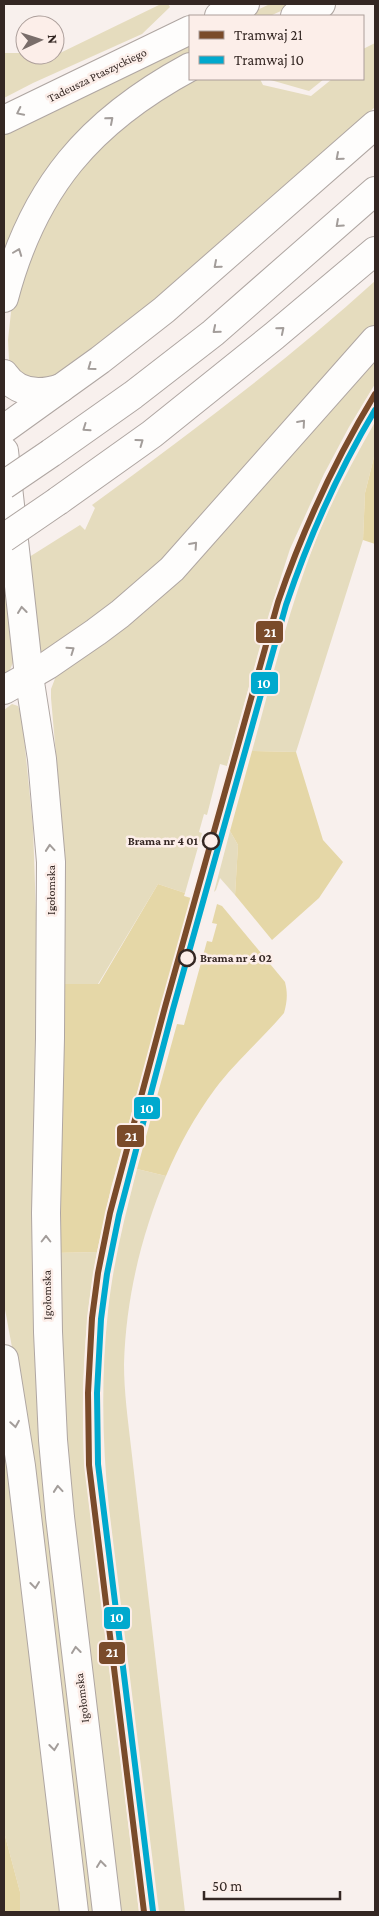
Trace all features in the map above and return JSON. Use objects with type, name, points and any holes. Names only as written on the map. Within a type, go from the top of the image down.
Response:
[{"type":"main road","points":[[221,15],[245,4]]},
{"type":"main road","points":[[297,15],[320,4]]},
{"type":"main road","name":"Tadeusza Ptaszyckiego","points":[[4,120],[189,30]]},
{"type":"main road","points":[[4,298],[15,258],[29,226],[42,200],[66,165],[95,133],[115,115],[146,93],[189,68]]},
{"type":"main road","points":[[4,429],[62,388],[164,310],[375,124]]},
{"type":"main road","points":[[4,485],[133,395],[212,333],[375,191]]},
{"type":"main road","points":[[4,538],[152,434],[274,336],[375,250]]},
{"type":"main road","points":[[4,690],[48,665],[112,620],[172,569],[375,340]]},
{"type":"main road","points":[[4,374],[14,386],[33,393],[62,388]]},
{"type":"main road","points":[[4,451],[30,676]]},
{"type":"main road","name":"Igołomska","points":[[30,676],[42,760],[51,862],[46,1214],[50,1386],[60,1517],[107,1912]]},
{"type":"main road","points":[[4,1359],[21,1466],[74,1912]]},
{"type":"shaded area","points":[[161,4],[168,4],[170,7],[142,34],[4,98],[4,53],[15,53],[15,65],[65,65],[65,51]]},
{"type":"shaded area","points":[[270,4],[296,4],[272,15],[246,15]]},
{"type":"shaded area","points":[[189,42],[189,57],[133,88],[4,260],[4,133]]},
{"type":"shaded area","points":[[375,43],[375,107],[286,189],[151,304],[56,377],[38,383],[14,370],[9,360],[8,340],[11,312],[17,287],[60,191],[128,117],[195,80],[260,80],[263,85],[311,96],[331,80],[364,80],[364,48]]},
{"type":"shaded area","points":[[270,80],[323,80],[309,91]]},
{"type":"shaded area","points":[[375,281],[375,325],[201,522],[121,600],[39,655],[26,559],[80,525],[85,530],[95,508],[92,505],[272,369]]},
{"type":"shaded area","points":[[375,359],[375,384],[324,474],[290,549],[269,614],[227,766],[220,764],[207,815],[204,814],[199,832],[202,833],[185,893],[158,884],[98,984],[60,984],[65,857],[51,698],[51,689],[56,676]]},
{"type":"shaded area","points":[[375,422],[375,453],[365,493],[363,540],[296,752],[252,751],[290,614],[312,550],[355,457]]},
{"type":"shaded area","points":[[375,453],[375,544],[363,540],[365,493]]},
{"type":"shaded area","points":[[4,570],[15,658],[4,678]]},
{"type":"shaded area","points":[[12,704],[18,706],[22,717],[33,827],[40,1029],[95,1912],[83,1912],[23,1407],[4,1304],[4,710]]},
{"type":"shaded area","points":[[252,751],[296,752],[323,840],[343,862],[319,898],[272,940],[235,895],[238,845],[230,831]]},
{"type":"shaded area","points":[[230,831],[238,845],[235,895],[220,878],[214,892]]},
{"type":"shaded area","points":[[158,884],[185,893],[184,896],[191,898],[111,1188],[97,1252],[55,1253],[60,984],[99,984]]},
{"type":"shaded area","points":[[217,904],[222,906],[285,982],[287,998],[284,1013],[231,1069],[215,1089],[188,1131],[166,1176],[137,1169],[177,1024],[184,1025],[207,941],[212,942],[217,924],[212,923]]},
{"type":"shaded area","points":[[137,1169],[166,1176],[149,1221],[136,1268],[125,1339],[124,1374],[127,1416],[185,1912],[159,1912],[109,1508],[105,1459],[103,1385],[108,1311],[116,1257]]},
{"type":"shaded area","points":[[97,1252],[86,1330],[83,1409],[84,1461],[139,1912],[116,1912],[67,1487],[55,1253]]},
{"type":"shaded area","points":[[4,1425],[63,1912],[20,1912],[20,1892],[4,1832]]},
{"type":"shaded area","points":[[4,1832],[20,1892],[20,1912],[4,1912]]},
{"type":"tram line","name":"21","points":[[144,1912],[89,1465],[88,1393],[92,1318],[98,1273],[110,1213],[165,1007],[278,602],[298,548],[321,495],[346,444],[375,394]]},
{"type":"tram line","name":"10","points":[[153,1911],[98,1464],[97,1393],[101,1319],[107,1274],[119,1215],[173,1009],[286,605],[325,505],[361,433],[375,410]]},
{"type":"place","name":"Brama nr 4 01","points":[[211,841]]},
{"type":"place","name":"Brama nr 4 02","points":[[187,958]]}]
